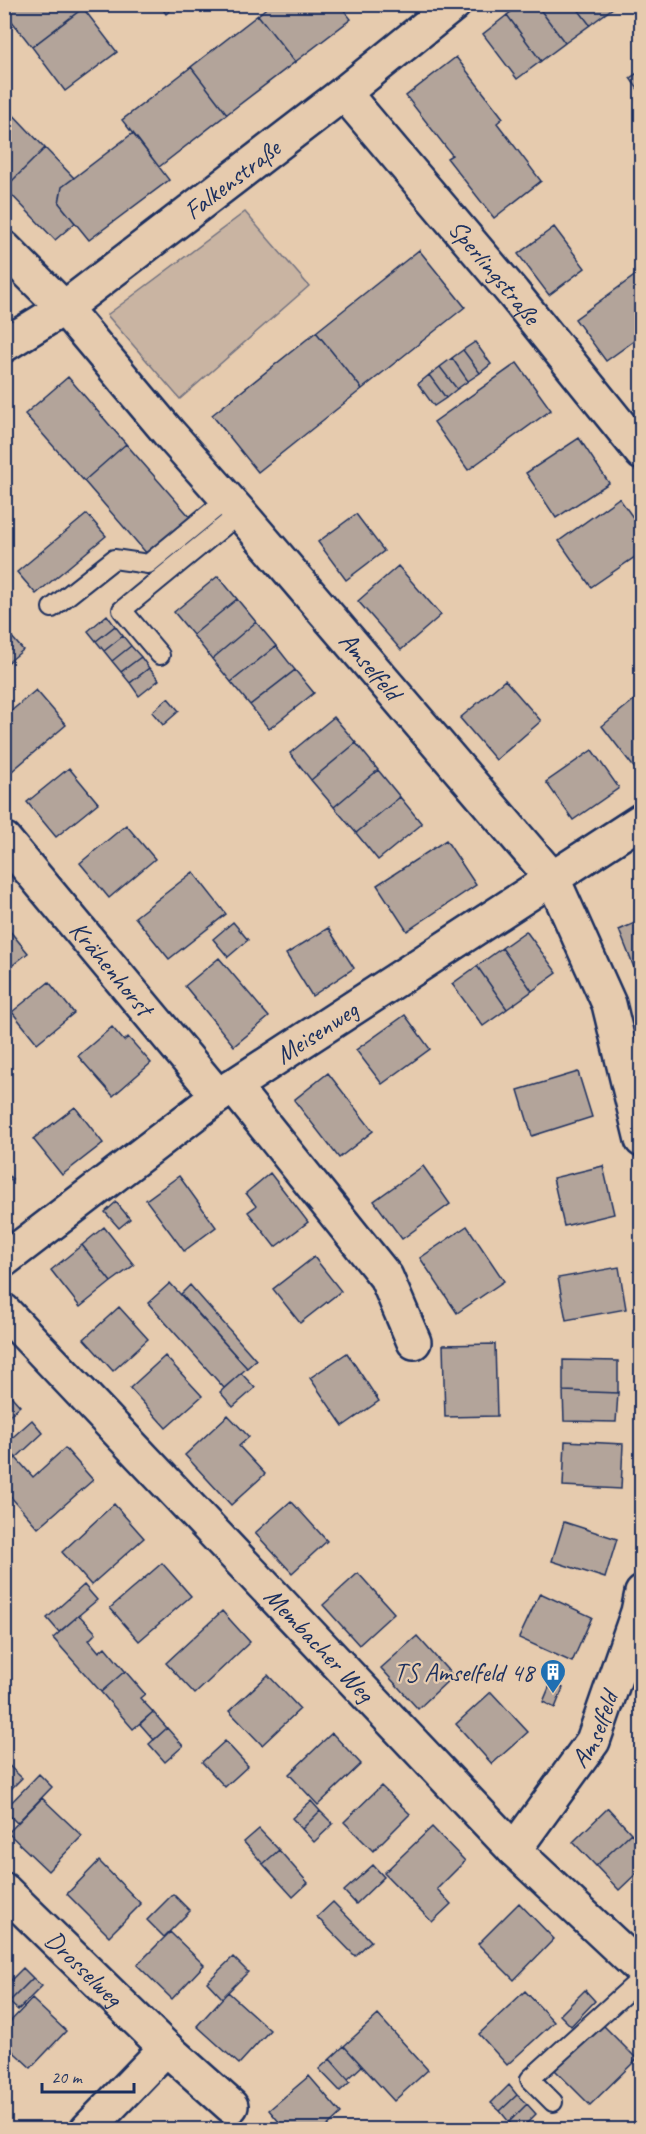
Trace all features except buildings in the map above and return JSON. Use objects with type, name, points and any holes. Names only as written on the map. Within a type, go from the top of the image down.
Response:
[{"type":"street","name":"Falkenstraße","points":[[4,345],[64,308],[344,93],[454,4]]},
{"type":"street","name":"Sperlingstraße","points":[[344,93],[513,293],[642,453]]},
{"type":"street","name":"Amselfeld","points":[[4,248],[64,308],[168,432],[554,879],[609,1004],[642,1140]]},
{"type":"street","name":"Meisenweg","points":[[4,1260],[225,1091],[642,820]]},
{"type":"street","name":"Krähenhorst","points":[[4,839],[386,1277],[414,1342]]},
{"type":"street","name":"Membacher Weg","points":[[4,1311],[514,1850],[642,1970]]},
{"type":"street","name":"Amselfeld","points":[[514,1850],[593,1741],[638,1612],[642,1593]]},
{"type":"street","name":"Drosselweg","points":[[4,1890],[166,2048],[231,2106]]},
{"type":"street","points":[[87,2130],[166,2048]]},
{"type":"lane","points":[[52,608],[114,559],[148,564],[234,506]]},
{"type":"lane","points":[[160,656],[122,610],[234,506]]},
{"type":"lane","points":[[553,2102],[530,2079],[642,1978]]},
{"type":"shaded area","points":[[245,212],[309,286],[180,399],[107,315]]},
{"type":"place","name":"TS Amselfeld 48","points":[[553,1695]]}]
